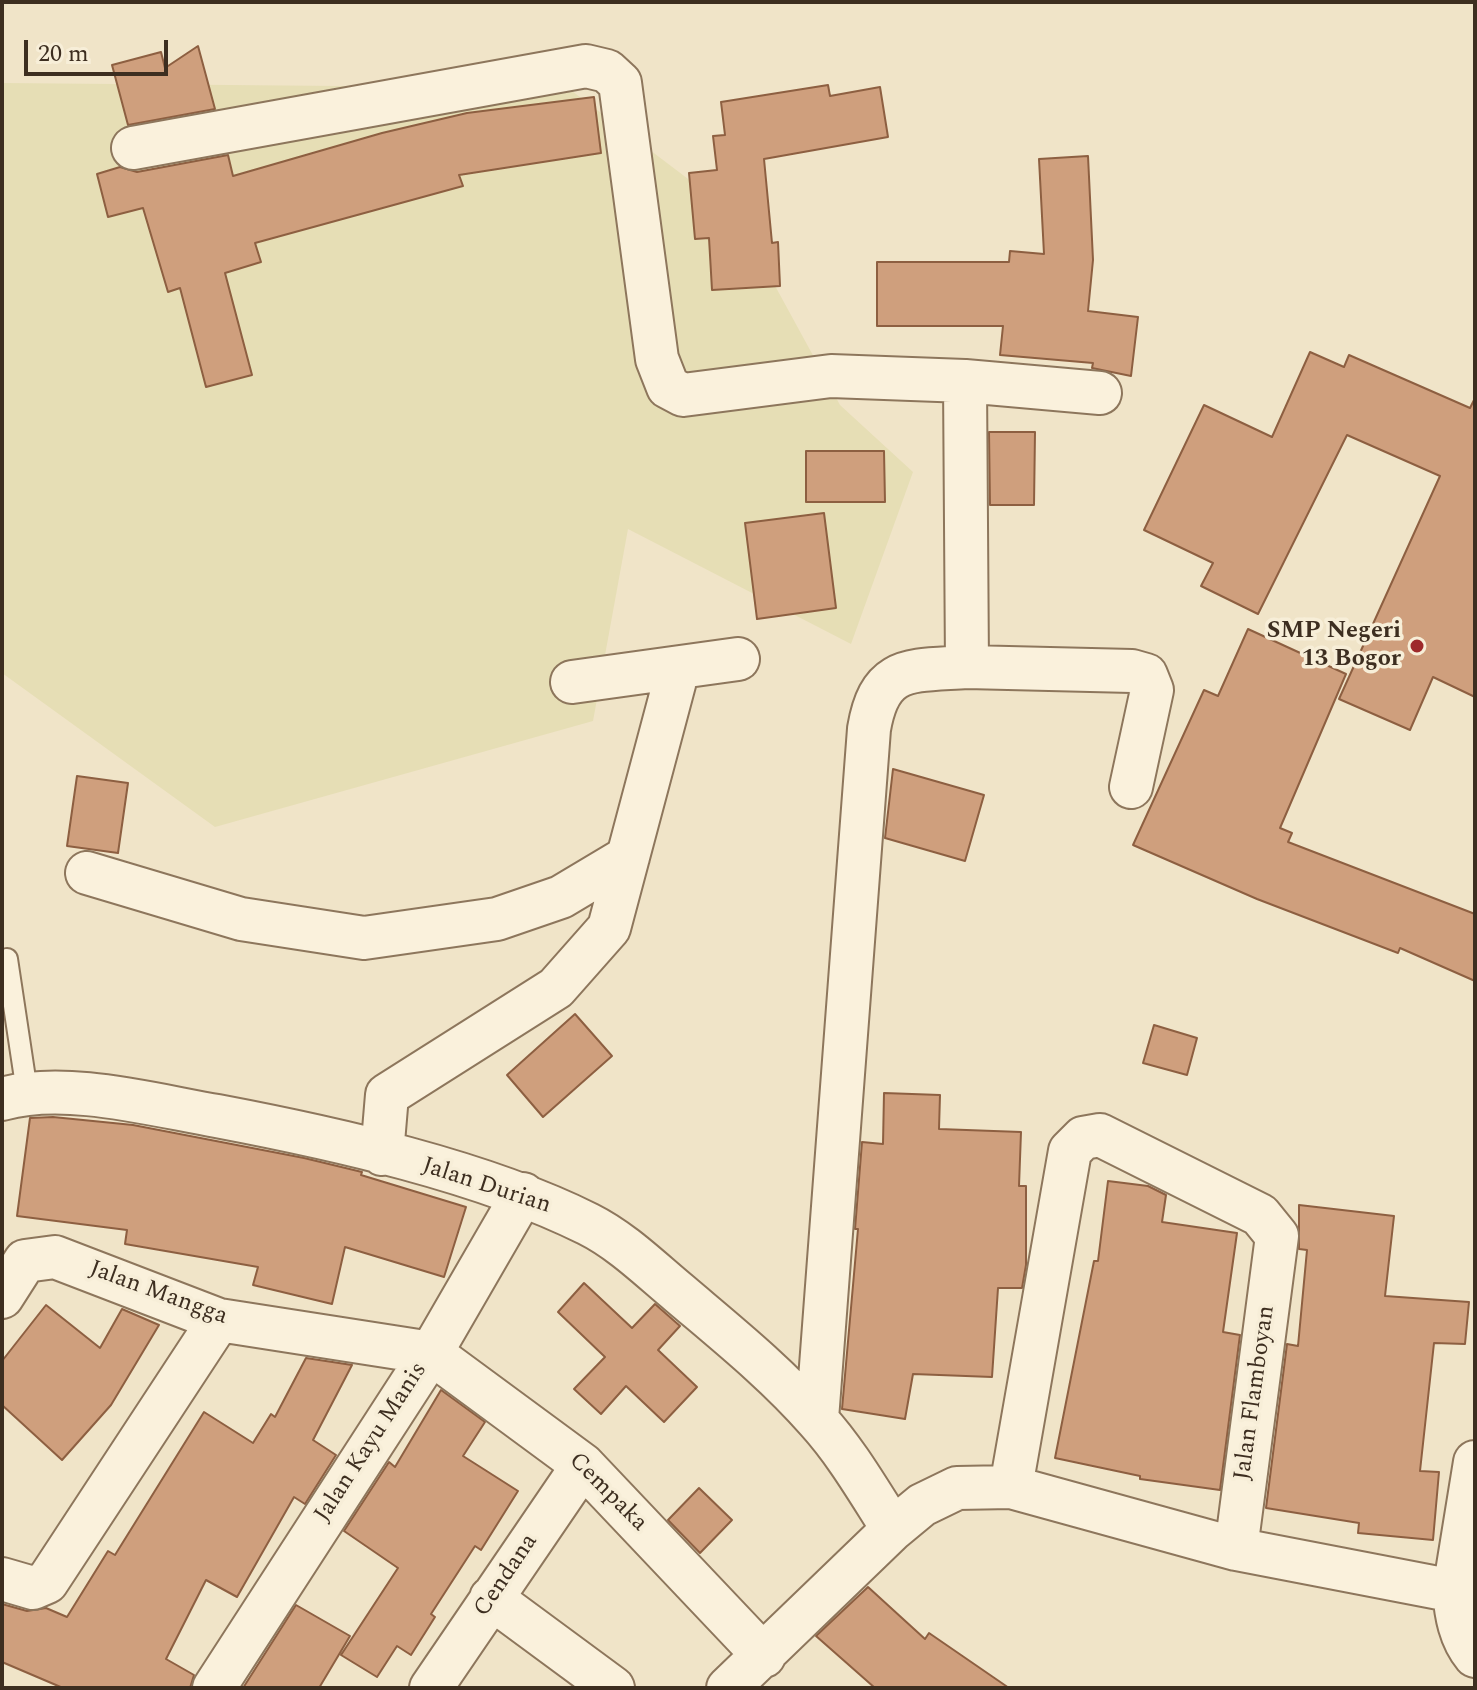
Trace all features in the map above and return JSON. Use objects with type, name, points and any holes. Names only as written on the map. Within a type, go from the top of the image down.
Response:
[{"type":"street","points":[[133,148],[586,66],[607,71],[620,83],[657,359],[668,387],[683,395],[831,376],[965,381],[1100,393]]},
{"type":"street","points":[[965,381],[967,667]]},
{"type":"street","points":[[572,682],[738,659]]},
{"type":"street","points":[[817,1419],[841,1070],[874,703],[881,688],[897,676],[967,667],[1132,671],[1146,675],[1152,690],[1131,787]]},
{"type":"street","points":[[382,1154],[387,1095],[556,988],[609,928],[678,669]]},
{"type":"street","points":[[87,873],[241,919],[364,938],[497,919],[561,897],[628,857]]},
{"type":"street","name":"Jalan Durian","points":[[14,1095],[124,1100],[256,1124],[382,1154],[523,1194],[591,1226],[626,1249],[740,1345],[817,1419],[849,1459],[924,1507]]},
{"type":"street","name":"Jalan Flamboyan","points":[[1011,1487],[1070,1151],[1075,1143],[1089,1135],[1100,1135],[1260,1215],[1277,1236],[1236,1549]]},
{"type":"street","name":"Jalan Kayu Manis","points":[[214,1688],[431,1353],[523,1194]]},
{"type":"street","name":"Jalan Mangga","points":[[2,1297],[25,1261],[55,1257],[219,1320],[431,1353]]},
{"type":"street","points":[[2,1579],[33,1588],[47,1582],[219,1320]]},
{"type":"street","name":"Cempaka","points":[[431,1353],[583,1465],[764,1656]]},
{"type":"street","points":[[728,1688],[924,1507],[1011,1487],[1236,1549],[1463,1628],[1475,1462]]},
{"type":"street","name":"Cendana","points":[[431,1688],[583,1465]]},
{"type":"street","points":[[491,1598],[613,1688]]},
{"type":"lane","points":[[7,959],[14,1095]]},
{"type":"shaded area","points":[[2,83],[568,88],[737,216],[840,405],[913,472],[851,644],[628,529],[593,721],[215,827],[2,673]]},
{"type":"building","points":[[198,46],[215,109],[128,125],[112,65],[161,52],[165,68]]},
{"type":"building","points":[[828,85],[830,96],[880,87],[888,137],[764,159],[772,243],[778,242],[780,286],[712,290],[709,238],[695,239],[689,173],[717,170],[713,136],[725,135],[721,102]]},
{"type":"building","points":[[594,97],[601,153],[459,175],[463,186],[255,243],[261,262],[225,273],[252,375],[206,387],[180,288],[168,292],[143,208],[108,217],[97,174],[120,167],[137,172],[228,155],[233,176],[382,133],[467,113]]},
{"type":"building","points":[[1088,156],[1093,260],[1088,311],[1138,317],[1131,376],[1092,368],[1093,363],[1000,355],[1003,326],[877,326],[877,262],[1009,262],[1010,251],[1044,254],[1039,159]]},
{"type":"building","points":[[1310,352],[1344,367],[1349,355],[1470,408],[1475,398],[1475,697],[1433,677],[1410,730],[1339,699],[1440,476],[1347,435],[1258,614],[1201,586],[1213,563],[1144,530],[1204,405],[1272,437]]},
{"type":"building","points":[[989,432],[1035,432],[1034,505],[990,505]]},
{"type":"building","points":[[806,451],[884,451],[885,502],[806,502]]},
{"type":"building","points":[[824,513],[836,608],[757,619],[745,523]]},
{"type":"building","points":[[1248,629],[1346,674],[1280,828],[1292,833],[1288,842],[1475,914],[1475,981],[1400,948],[1398,953],[1257,899],[1133,845],[1204,690],[1218,696]]},
{"type":"building","points":[[893,769],[984,795],[965,861],[885,838]]},
{"type":"building","points":[[77,776],[128,783],[118,853],[67,846]]},
{"type":"building","points":[[575,1014],[612,1056],[543,1117],[507,1075]]},
{"type":"building","points":[[1154,1025],[1197,1038],[1187,1075],[1143,1063]]},
{"type":"building","points":[[884,1093],[940,1095],[939,1129],[1021,1132],[1019,1186],[1026,1186],[1026,1265],[1022,1288],[998,1288],[992,1377],[913,1374],[905,1419],[842,1409],[858,1229],[855,1229],[862,1142],[883,1144]]},
{"type":"building","points":[[53,1117],[133,1125],[304,1158],[362,1172],[361,1175],[466,1207],[444,1277],[345,1247],[332,1304],[253,1285],[258,1267],[125,1244],[127,1230],[17,1216],[30,1118]]},
{"type":"building","points":[[1108,1181],[1148,1186],[1166,1195],[1162,1222],[1237,1233],[1223,1332],[1240,1335],[1220,1490],[1140,1479],[1140,1476],[1055,1458],[1094,1261],[1098,1261]]},
{"type":"building","points":[[1299,1205],[1394,1216],[1385,1296],[1469,1302],[1465,1344],[1434,1343],[1420,1471],[1439,1472],[1433,1540],[1358,1533],[1359,1523],[1266,1508],[1287,1344],[1298,1346],[1307,1250],[1299,1249]]},
{"type":"building","points":[[584,1283],[632,1328],[655,1304],[680,1326],[658,1350],[697,1387],[664,1422],[626,1386],[601,1414],[574,1389],[605,1357],[558,1312]]},
{"type":"building","points":[[46,1305],[100,1348],[122,1309],[159,1325],[111,1405],[62,1460],[2,1405],[2,1361]]},
{"type":"building","points":[[306,1358],[352,1365],[313,1440],[336,1455],[305,1504],[294,1497],[237,1597],[206,1580],[166,1659],[194,1675],[190,1688],[63,1688],[2,1662],[2,1604],[27,1611],[46,1608],[67,1617],[108,1551],[115,1555],[204,1412],[253,1443],[271,1414],[275,1417]]},
{"type":"building","points":[[441,1390],[485,1422],[463,1456],[518,1491],[481,1550],[475,1546],[431,1614],[435,1617],[411,1655],[397,1646],[377,1677],[341,1655],[398,1568],[344,1531],[389,1462],[395,1467]]},
{"type":"building","points":[[699,1488],[732,1520],[700,1553],[668,1520]]},
{"type":"building","points":[[868,1587],[925,1639],[929,1633],[1009,1688],[875,1688],[816,1636]]},
{"type":"building","points":[[296,1605],[350,1636],[319,1688],[243,1688]]},
{"type":"place","name":"SMP Negeri 13 Bogor","points":[[1417,646]]}]
